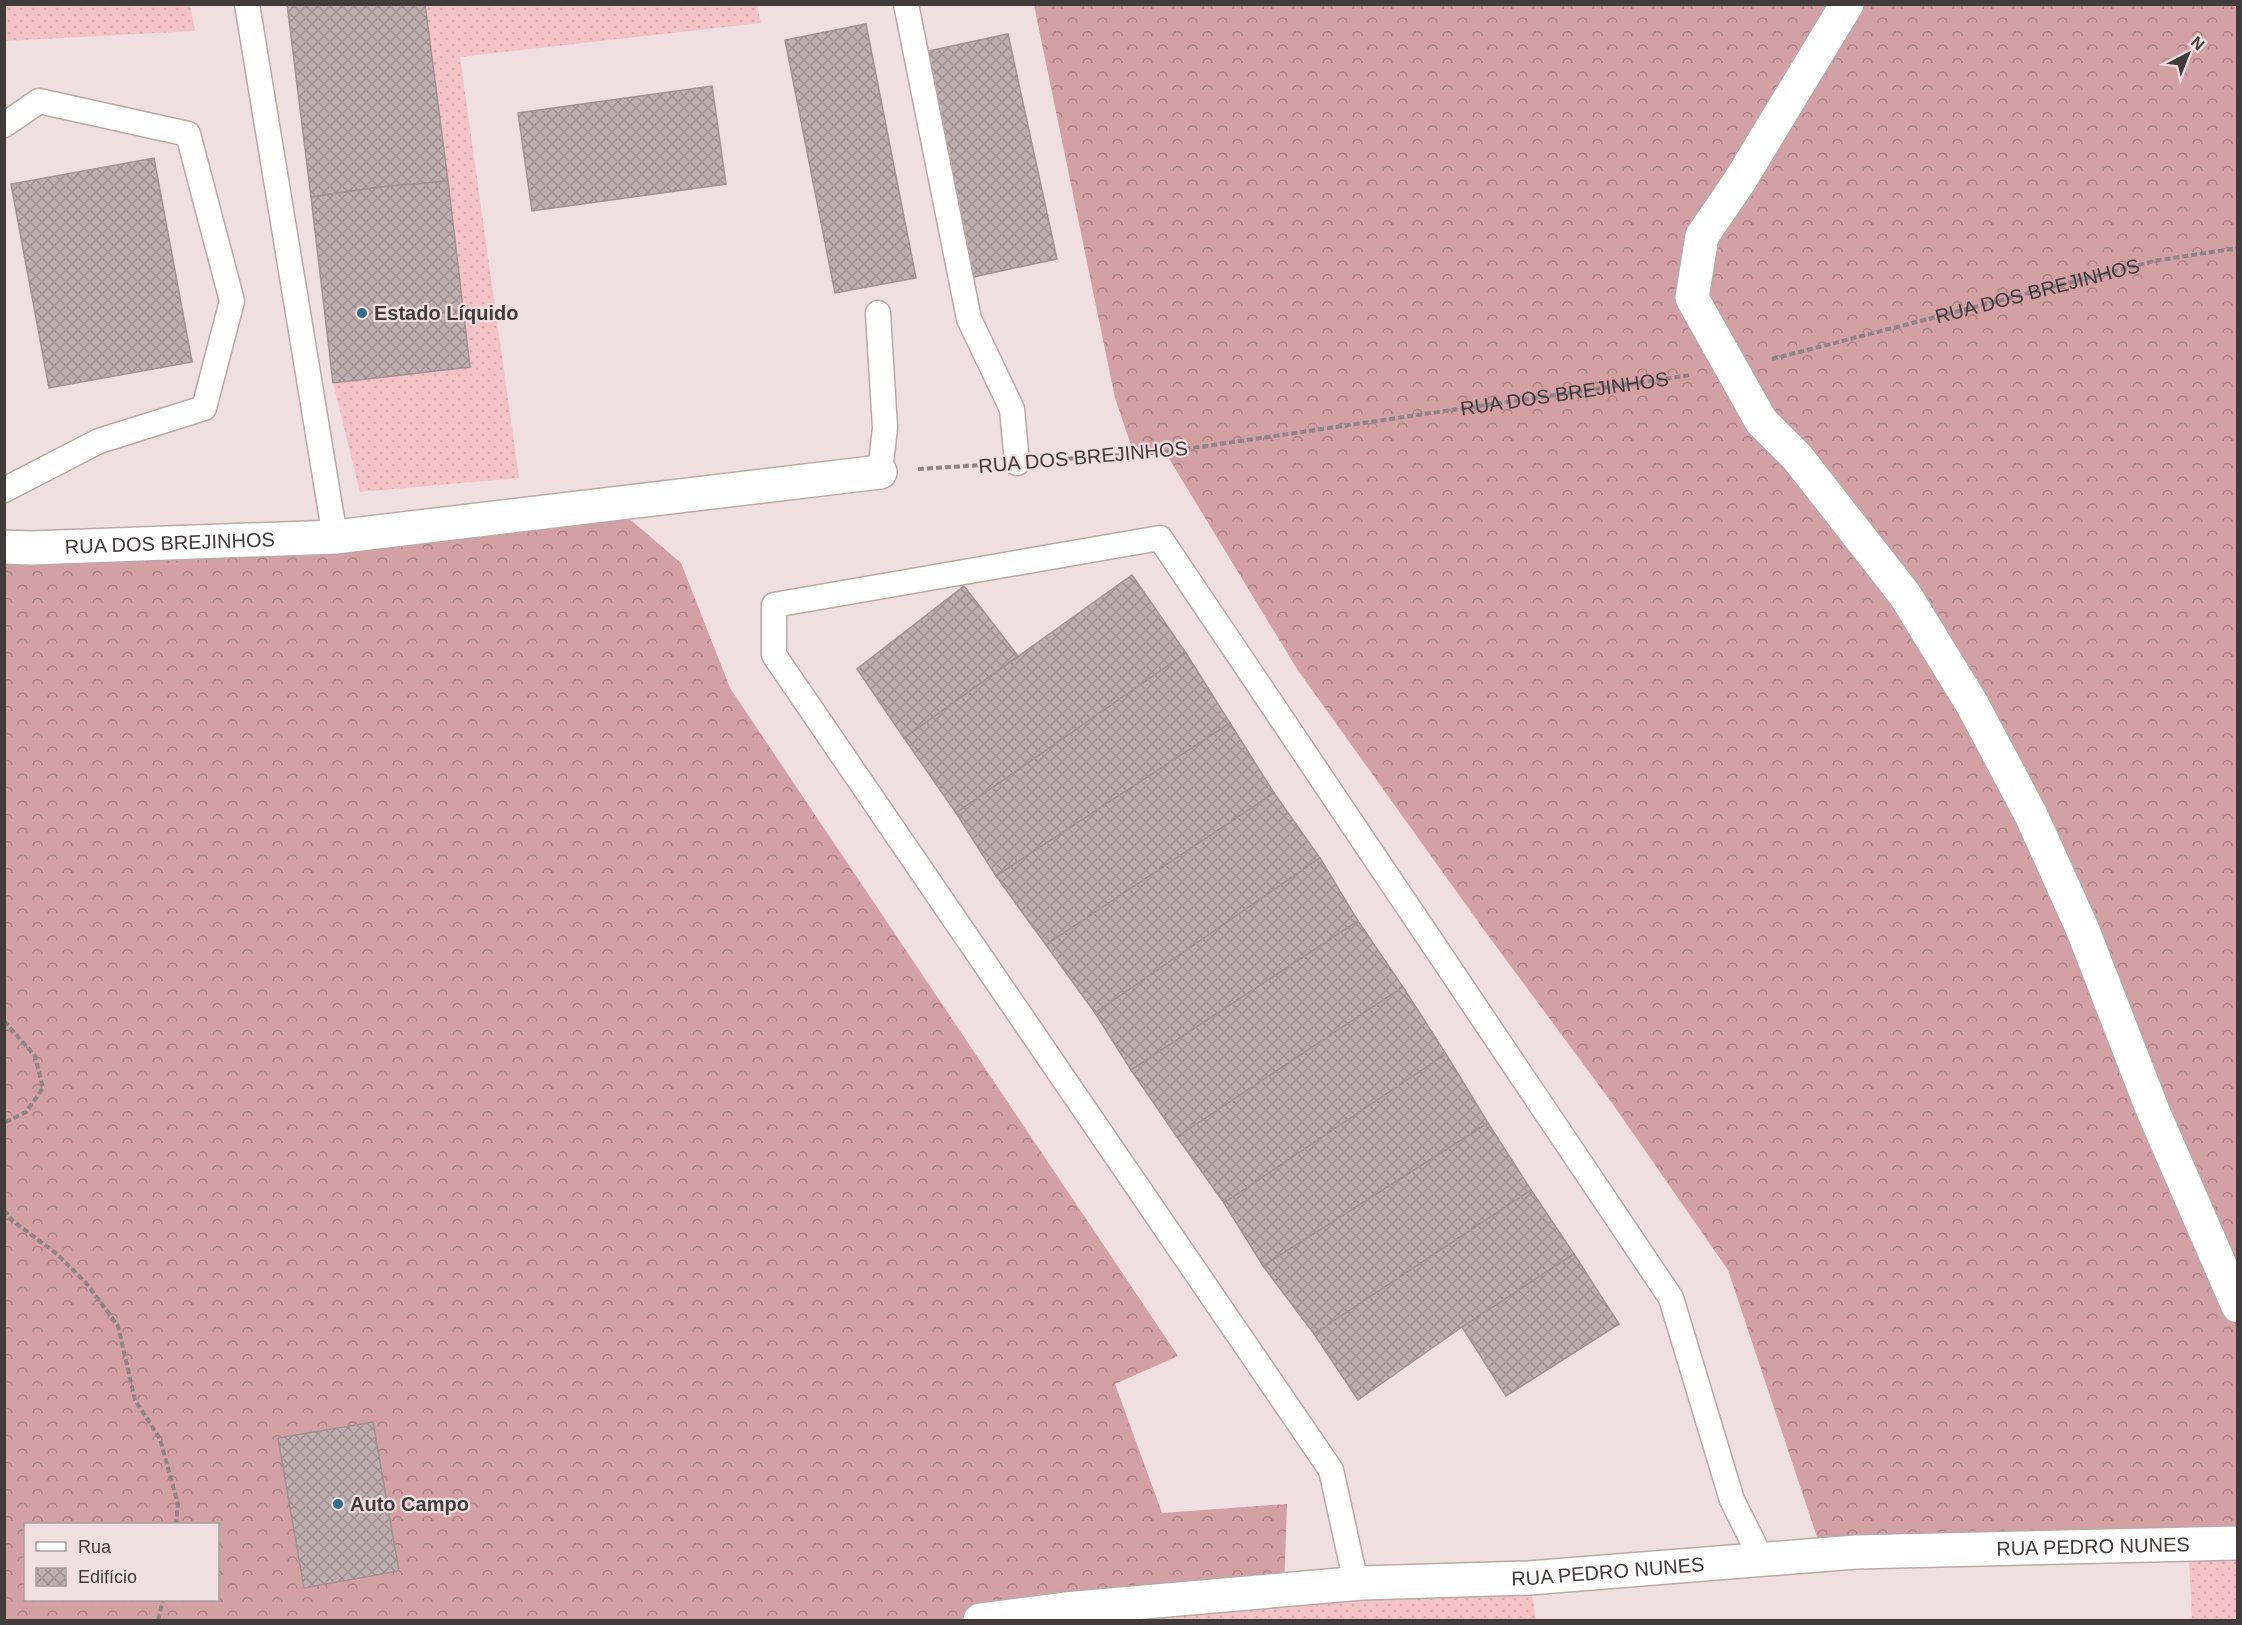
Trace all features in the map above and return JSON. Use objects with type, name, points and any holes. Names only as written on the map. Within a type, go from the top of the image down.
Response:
[{"type":"street","points":[[1847,4],[1745,172],[1701,236],[1692,298],[1761,421],[1797,457],[1905,596],[1972,704],[2031,815],[2082,928],[2152,1111],[2238,1306]]},
{"type":"street","name":"RUA DOS BREJINHOS","points":[[4,547],[31,548],[335,537],[879,472]]},
{"type":"street","name":"RUA PEDRO NUNES","points":[[980,1620],[1065,1609],[1356,1583],[1529,1578],[1856,1552],[2238,1543]]},
{"type":"lane","points":[[247,4],[335,537]]},
{"type":"lane","points":[[906,4],[969,319],[1012,409],[1017,463]]},
{"type":"lane","points":[[4,125],[39,101],[188,134],[232,301],[204,408],[99,441],[4,490]]},
{"type":"lane","points":[[878,313],[885,428],[879,472]]},
{"type":"lane","points":[[1356,1583],[1331,1470],[774,655],[774,605],[1160,538],[1671,1298],[1732,1500],[1762,1560]]},
{"type":"path","name":"RUA DOS BREJINHOS","points":[[879,472],[1164,452],[1732,369],[2154,261],[2238,248]]},
{"type":"path","points":[[4,1021],[35,1056],[43,1088],[26,1112],[4,1123]]},
{"type":"path","points":[[4,1210],[13,1221],[57,1254],[87,1284],[118,1326],[135,1400],[160,1439],[178,1504],[176,1523]]},
{"type":"path","points":[[158,1620],[163,1601]]},
{"type":"shaded area","points":[[5,4],[190,5],[195,31],[5,41]]},
{"type":"shaded area","points":[[425,5],[757,5],[761,23],[460,57],[519,478],[360,492],[333,383],[470,367]]},
{"type":"shaded area","points":[[2237,1543],[2237,1620],[2192,1620],[2188,1544]]},
{"type":"shaded area","points":[[1529,1578],[1536,1620],[980,1620]]},
{"type":"green space","points":[[1034,5],[2237,5],[2237,1543],[1823,1555],[1728,1270],[1612,1103],[1484,930],[1297,669],[1165,452],[1134,454],[1115,398]]},
{"type":"green space","points":[[612,504],[681,563],[730,688],[1178,1356],[1115,1384],[1162,1513],[1287,1504],[1284,1590],[982,1620],[5,1620],[5,547]]},
{"type":"building","points":[[287,4],[425,4],[448,181],[380,187],[311,197]]},
{"type":"building","points":[[866,24],[916,278],[835,293],[785,40]]},
{"type":"building","points":[[1008,34],[1057,259],[968,278],[919,53]]},
{"type":"building","points":[[712,86],[726,184],[532,211],[518,113]]},
{"type":"building","points":[[154,158],[192,362],[49,388],[11,184]]},
{"type":"building","points":[[448,181],[470,367],[333,383],[311,197],[380,187]]},
{"type":"building","points":[[1132,575],[1186,653],[956,813],[904,738]]},
{"type":"building","points":[[964,586],[1018,656],[904,738],[857,669]]},
{"type":"building","points":[[1186,653],[1230,723],[996,876],[956,813]]},
{"type":"building","points":[[1230,723],[1274,793],[1046,945],[996,876]]},
{"type":"building","points":[[1274,793],[1320,858],[1095,1013],[1046,945]]},
{"type":"building","points":[[1320,858],[1358,921],[1131,1070],[1095,1013]]},
{"type":"building","points":[[1358,921],[1403,987],[1177,1137],[1131,1070]]},
{"type":"building","points":[[1403,987],[1446,1054],[1224,1203],[1177,1137]]},
{"type":"building","points":[[1446,1054],[1488,1123],[1263,1266],[1224,1203]]},
{"type":"building","points":[[1488,1123],[1531,1190],[1314,1334],[1263,1266]]},
{"type":"building","points":[[1531,1190],[1574,1254],[1462,1327],[1358,1400],[1314,1334]]},
{"type":"building","points":[[1574,1254],[1619,1324],[1506,1396],[1462,1327]]},
{"type":"building","name":"Auto Campo","points":[[373,1422],[399,1571],[304,1588],[278,1438]]},
{"type":"place","name":"Estado Líquido","points":[[362,313]]},
{"type":"place","name":"Auto Campo","points":[[338,1504]]}]
